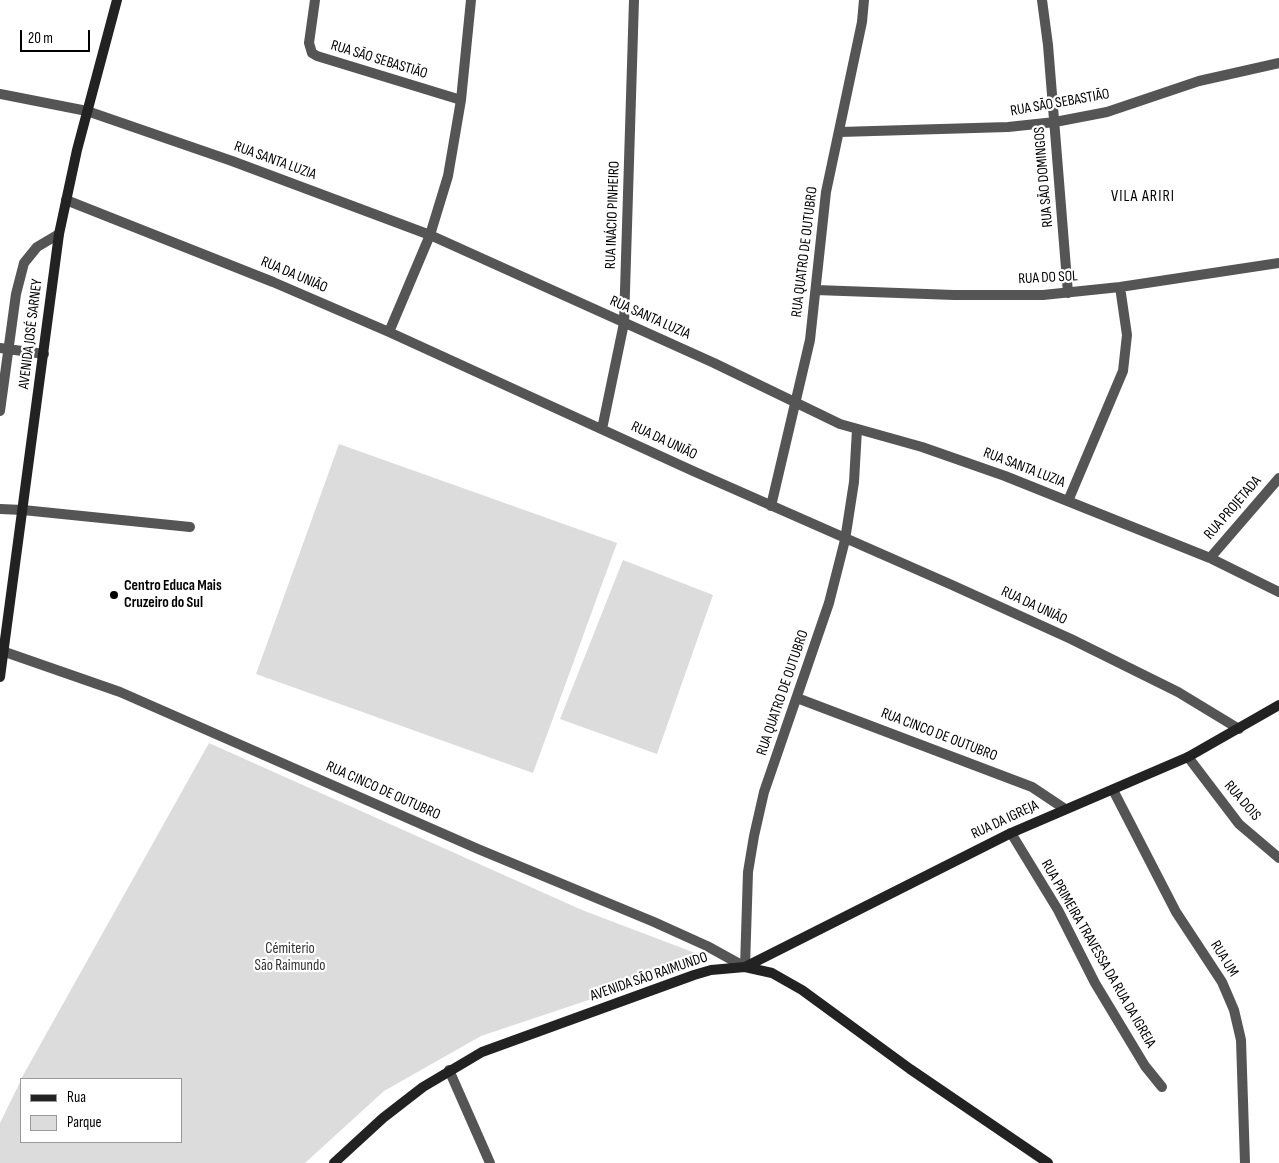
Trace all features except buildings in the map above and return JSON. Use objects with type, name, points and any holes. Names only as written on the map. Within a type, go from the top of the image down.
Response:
[{"type":"street","name":"AVENIDA JOSÉ SARNEY","points":[[0,677],[5,652],[59,234],[87,111],[117,0]]},
{"type":"street","name":"RUA SÃO SEBASTIÃO","points":[[315,0],[309,44],[312,53],[461,100]]},
{"type":"street","points":[[389,332],[430,235],[448,176],[461,100],[471,0]]},
{"type":"street","name":"RUA INÁCIO PINHEIRO","points":[[602,429],[624,322],[634,0]]},
{"type":"street","name":"RUA QUATRO DE OUTUBRO","points":[[771,506],[810,340],[826,192],[862,22],[864,0]]},
{"type":"street","name":"RUA SÃO DOMINGOS","points":[[1042,0],[1055,122],[1068,293]]},
{"type":"street","name":"RUA SÃO SEBASTIÃO","points":[[840,132],[1008,127],[1055,122],[1107,112],[1199,81],[1279,62]]},
{"type":"street","name":"RUA SANTA LUZIA","points":[[0,94],[87,111],[232,161],[430,235],[857,429],[922,447],[1068,501],[1210,558],[1279,592]]},
{"type":"street","name":"RUA DA UNIÃO","points":[[66,200],[274,282],[389,332],[845,540],[952,585],[1070,639],[1178,692],[1239,729]]},
{"type":"street","points":[[0,410],[4,348],[24,263],[37,247],[59,234]]},
{"type":"street","name":"RUA DO SOL","points":[[816,290],[954,295],[1068,293],[1279,263]]},
{"type":"street","points":[[1068,501],[1123,370],[1127,335],[1120,287]]},
{"type":"street","points":[[4,348],[44,354]]},
{"type":"street","name":"RUA QUATRO DE OUTUBRO","points":[[745,967],[748,872],[754,836],[764,792],[829,603],[845,540],[854,482],[857,429]]},
{"type":"street","name":"RUA PROJETADA","points":[[1210,558],[1279,478]]},
{"type":"street","points":[[0,509],[190,526]]},
{"type":"street","name":"RUA CINCO DE OUTUBRO","points":[[5,652],[120,692],[478,848],[654,922],[707,946],[745,967]]},
{"type":"street","name":"RUA CINCO DE OUTUBRO","points":[[797,698],[1032,787],[1066,809]]},
{"type":"street","name":"RUA DA IGREJA","points":[[745,967],[1010,833],[1188,757],[1279,705]]},
{"type":"street","name":"RUA DOIS","points":[[1188,757],[1239,824],[1279,858]]},
{"type":"street","name":"RUA UM","points":[[1113,790],[1176,912],[1222,982],[1234,1010],[1241,1040],[1245,1163]]},
{"type":"street","name":"RUA PRIMEIRA TRAVESSA DA RUA DA IGREIA","points":[[1010,833],[1058,910],[1095,983],[1145,1066],[1162,1087]]},
{"type":"street","name":"AVENIDA SÃO RAIMUNDO","points":[[334,1163],[383,1118],[448,1070],[482,1052],[694,975],[711,970],[745,967],[772,973],[802,990],[910,1069],[1048,1163]]},
{"type":"street","points":[[448,1070],[490,1163]]},
{"type":"green space","points":[[339,444],[617,543],[533,773],[256,674]]},
{"type":"green space","points":[[623,560],[713,595],[657,754],[560,719]]},
{"type":"green space","name":"Cémiterio São Raimundo","points":[[209,743],[582,910],[711,959],[481,1036],[384,1091],[305,1163],[0,1163],[0,1123],[20,1082],[20,1143],[182,1143],[182,1078],[22,1078]]},
{"type":"place","name":"Centro Educa Mais Cruzeiro do Sul","points":[[114,595]]},
{"type":"district","name":"VILA ARIRI","points":[[1143,197]]}]
